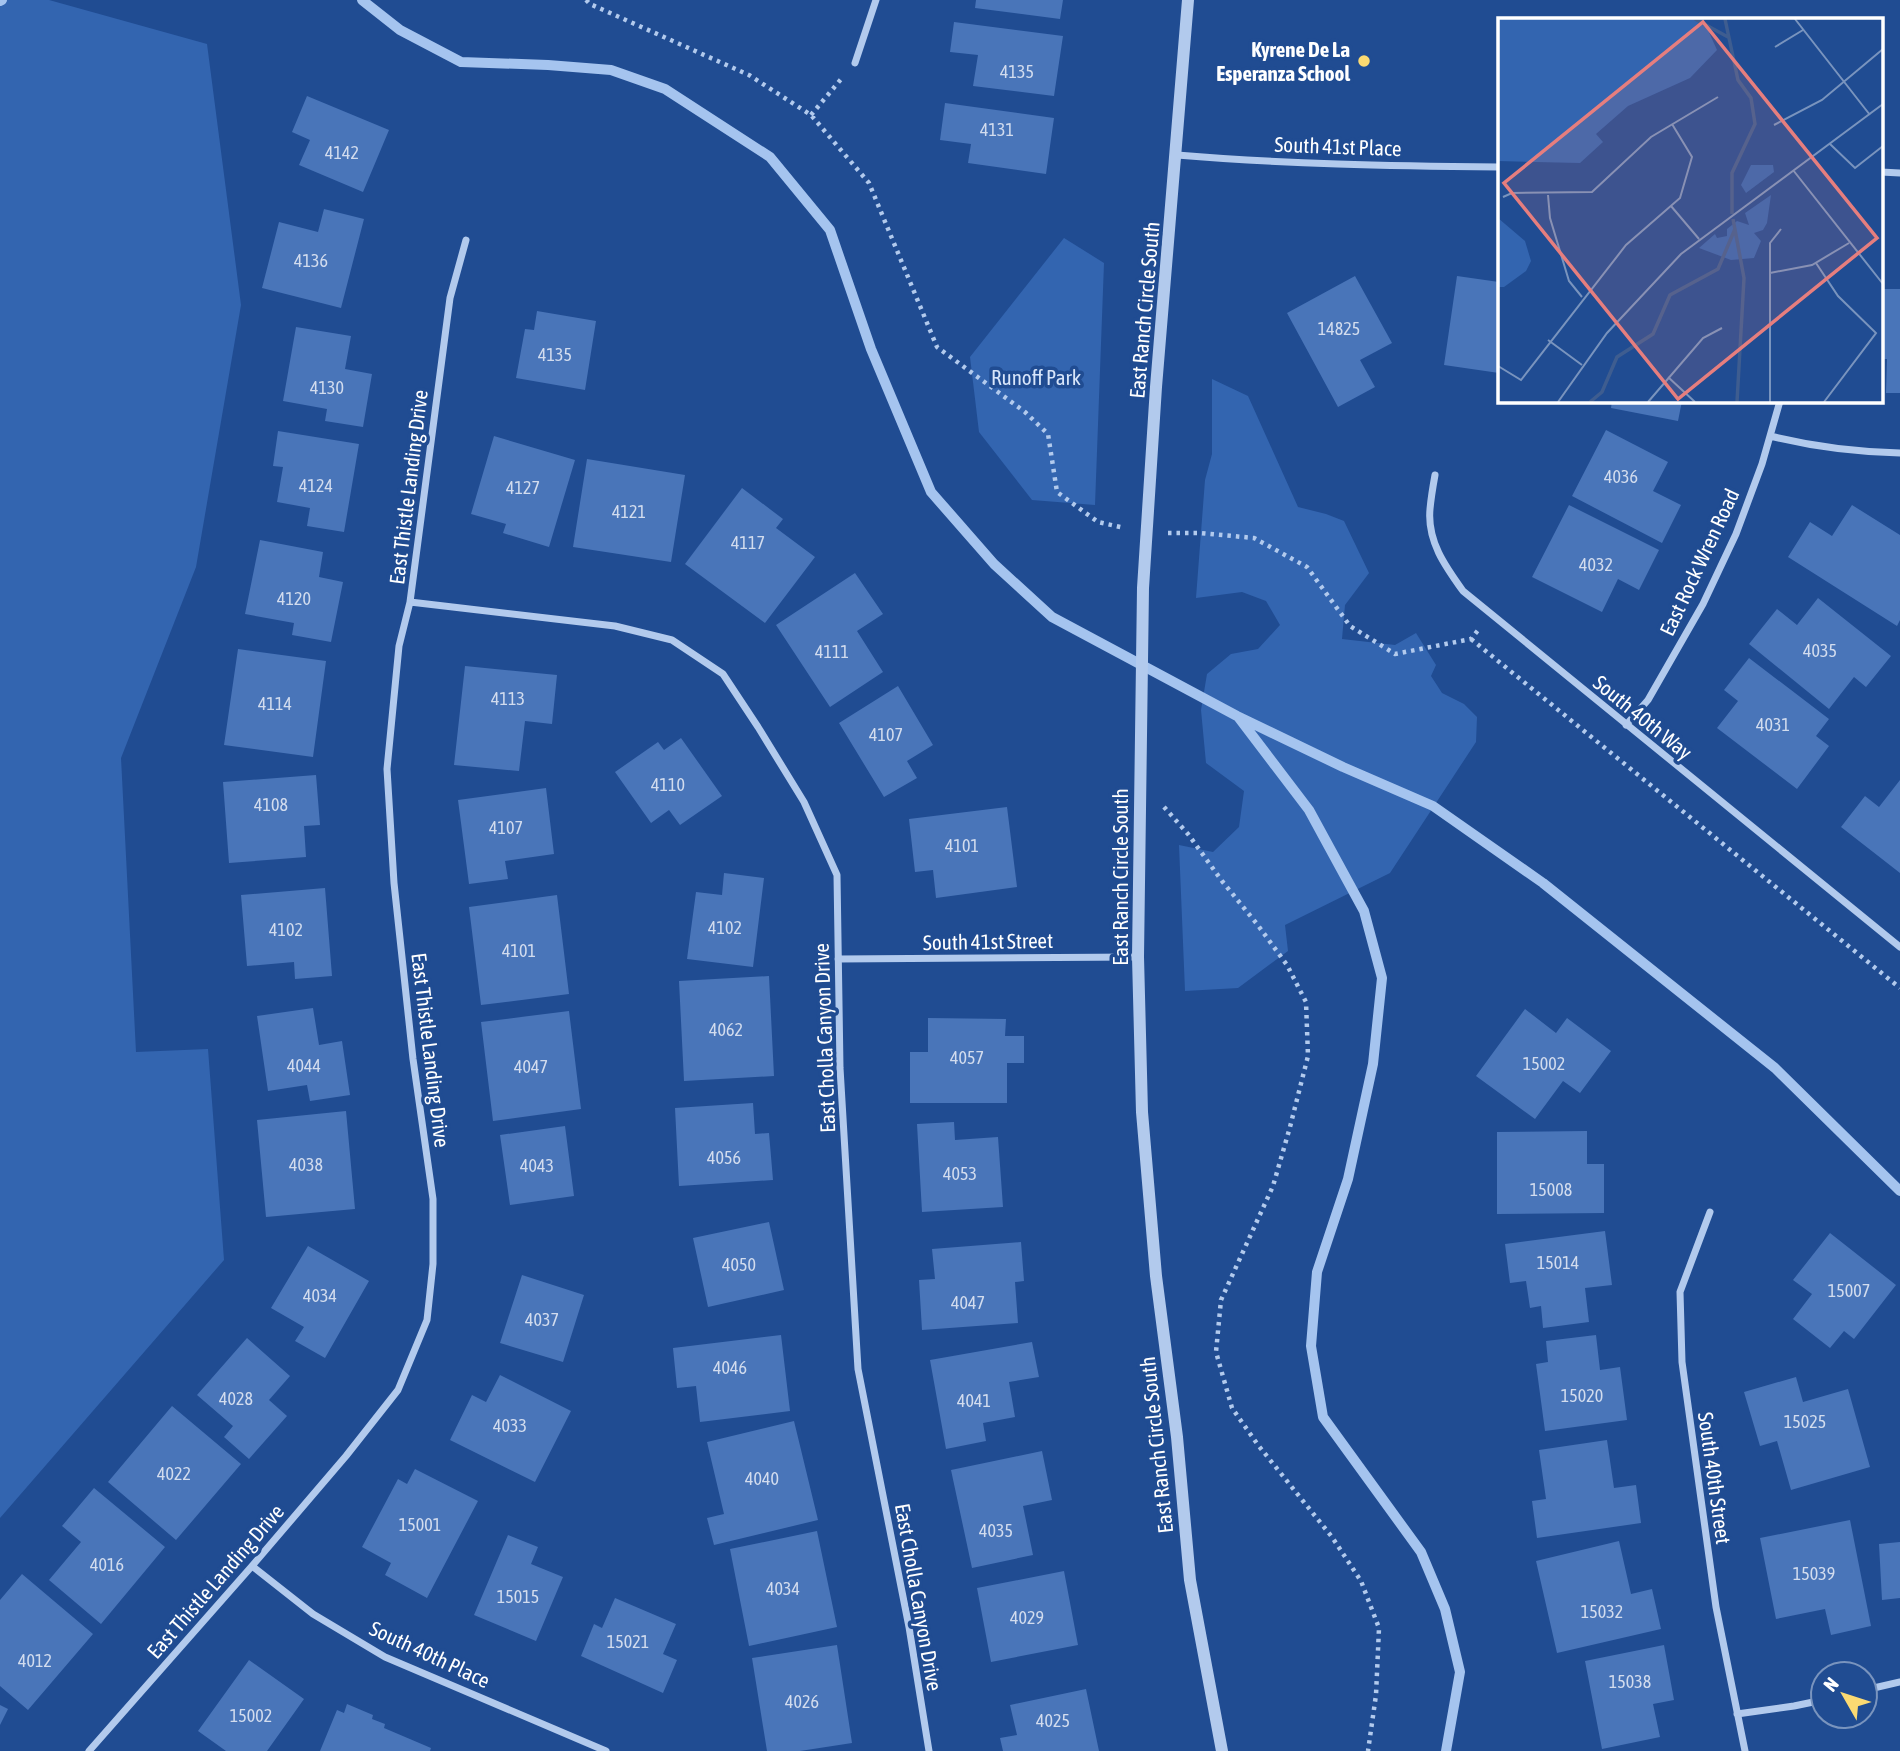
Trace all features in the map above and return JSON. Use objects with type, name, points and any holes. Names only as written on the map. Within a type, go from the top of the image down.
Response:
[{"type":"street","points":[[855,62],[876,0]]},
{"type":"street","name":"East Ranch Circle South","points":[[1188,0],[1143,589],[1138,957],[1142,1112],[1156,1276],[1177,1437],[1190,1580],[1223,1751]]},
{"type":"street","name":"South 41st Place","points":[[1177,155],[1330,164],[1498,167]]},
{"type":"street","points":[[1882,172],[1900,173]]},
{"type":"street","name":"East Thistle Landing Drive","points":[[89,1751],[253,1566],[398,1390],[427,1320],[433,1264],[433,1199],[413,1059],[396,897],[387,769],[399,646],[410,602],[450,298],[466,240]]},
{"type":"street","name":"East Rock Wren Road","points":[[1626,725],[1648,700],[1703,604],[1736,534],[1762,464],[1780,402]]},
{"type":"street","points":[[1770,436],[1837,450],[1900,453]]},
{"type":"street","name":"South 40th Way","points":[[1435,475],[1429,512],[1433,543],[1463,591],[1900,947]]},
{"type":"street","name":"East Cholla Canyon Drive","points":[[410,602],[615,626],[672,640],[723,674],[804,802],[837,875],[839,1068],[858,1369],[909,1627],[929,1751]]},
{"type":"street","name":"South 41st Street","points":[[838,960],[1138,957]]},
{"type":"street","name":"South 40th Street","points":[[1710,1212],[1680,1292],[1682,1362],[1716,1607],[1745,1751]]},
{"type":"street","name":"South 40th Place","points":[[253,1566],[313,1614],[386,1657],[606,1751]]},
{"type":"street","points":[[1879,1687],[1900,1682]]},
{"type":"street","points":[[1737,1714],[1809,1703]]},
{"type":"path","points":[[586,0],[749,75],[811,115],[869,183],[937,347],[1025,412],[1048,435],[1057,492],[1098,522],[1147,533],[1200,533],[1254,538],[1307,567],[1350,626],[1395,654],[1471,639],[1491,615]]},
{"type":"path","points":[[811,115],[855,62]]},
{"type":"path","points":[[1471,639],[1900,988]]},
{"type":"path","points":[[1139,779],[1188,834],[1257,924],[1287,965],[1306,1002],[1308,1056],[1290,1128],[1273,1186],[1221,1300],[1216,1352],[1232,1408],[1258,1445],[1332,1537],[1361,1581],[1379,1628],[1376,1695],[1368,1751]]},
{"type":"green space","points":[[0,0],[49,0],[207,44],[241,305],[196,567],[121,758],[136,1052],[208,1049],[224,1260],[0,1518]]},
{"type":"green space","name":"Runoff Park","points":[[1064,238],[1104,263],[1095,505],[1032,500],[979,432],[970,357]]},
{"type":"green space","points":[[1212,379],[1248,396],[1298,507],[1344,521],[1369,573],[1345,605],[1342,639],[1395,645],[1416,633],[1436,665],[1431,676],[1442,693],[1464,704],[1477,717],[1476,742],[1390,873],[1285,925],[1288,951],[1238,988],[1185,991],[1179,845],[1213,852],[1239,827],[1244,791],[1206,763],[1201,710],[1207,674],[1231,654],[1258,649],[1280,625],[1266,601],[1242,592],[1196,598],[1205,480],[1212,454]]},
{"type":"building","points":[[976,0],[1063,0],[1060,19],[975,8]]},
{"type":"building","points":[[954,22],[1063,36],[1054,96],[973,86],[978,55],[950,52]]},
{"type":"building","points":[[307,96],[389,130],[363,192],[299,165],[310,140],[292,132]]},
{"type":"building","points":[[945,103],[1054,118],[1046,174],[968,163],[971,144],[940,140]]},
{"type":"building","points":[[324,209],[364,219],[341,308],[262,288],[279,222],[318,232]]},
{"type":"building","points":[[1355,276],[1392,343],[1360,360],[1375,387],[1338,407],[1287,313]]},
{"type":"building","points":[[1457,276],[1498,282],[1498,373],[1444,365]]},
{"type":"building","points":[[1882,289],[1900,289],[1900,393],[1886,393],[1887,359],[1882,359]]},
{"type":"building","points":[[537,311],[596,321],[585,390],[516,378],[525,329],[534,330]]},
{"type":"building","points":[[296,327],[351,336],[345,369],[372,374],[363,427],[325,421],[327,409],[283,401]]},
{"type":"building","points":[[1612,402],[1682,402],[1678,421],[1611,408]]},
{"type":"building","points":[[1606,430],[1668,462],[1653,491],[1681,505],[1662,543],[1572,496]]},
{"type":"building","points":[[278,431],[359,444],[344,532],[307,526],[310,508],[277,502],[283,467],[273,466]]},
{"type":"building","points":[[494,436],[575,460],[549,547],[503,533],[506,524],[471,514]]},
{"type":"building","points":[[587,459],[685,475],[671,562],[573,547]]},
{"type":"building","points":[[742,488],[783,519],[776,528],[815,557],[765,623],[685,564]]},
{"type":"building","points":[[1569,505],[1659,550],[1639,590],[1618,579],[1602,612],[1532,577]]},
{"type":"building","points":[[1852,505],[1900,535],[1900,620],[1897,626],[1788,557],[1810,522],[1832,536]]},
{"type":"building","points":[[260,540],[323,552],[319,577],[343,582],[331,642],[292,635],[294,623],[245,614]]},
{"type":"building","points":[[855,573],[883,614],[857,631],[883,672],[830,707],[776,625]]},
{"type":"building","points":[[1818,598],[1891,656],[1866,687],[1854,677],[1829,709],[1749,644],[1777,609],[1797,625]]},
{"type":"building","points":[[238,649],[326,661],[313,757],[224,745]]},
{"type":"building","points":[[1749,658],[1829,719],[1816,736],[1829,746],[1797,789],[1717,728],[1738,701],[1724,690]]},
{"type":"building","points":[[465,666],[557,675],[552,724],[525,721],[519,771],[454,765]]},
{"type":"building","points":[[898,686],[933,745],[907,761],[917,778],[884,797],[839,723]]},
{"type":"building","points":[[681,738],[722,796],[680,825],[669,810],[651,823],[615,772],[658,742],[664,750]]},
{"type":"building","points":[[316,775],[320,825],[304,826],[306,857],[229,863],[223,782]]},
{"type":"building","points":[[1900,780],[1900,873],[1841,827],[1865,796],[1879,807]]},
{"type":"building","points":[[546,788],[554,854],[505,861],[508,879],[469,884],[458,800]]},
{"type":"building","points":[[1007,807],[1017,887],[936,898],[933,870],[915,872],[909,819]]},
{"type":"building","points":[[724,873],[764,878],[753,967],[687,959],[696,892],[722,895]]},
{"type":"building","points":[[325,888],[332,976],[295,979],[294,962],[247,966],[241,895]]},
{"type":"building","points":[[557,895],[569,994],[481,1005],[469,907]]},
{"type":"building","points":[[769,976],[774,1076],[684,1081],[679,981]]},
{"type":"building","points":[[313,1008],[319,1045],[342,1041],[350,1095],[310,1101],[307,1085],[268,1091],[257,1016]]},
{"type":"building","points":[[1525,1009],[1556,1033],[1567,1018],[1611,1051],[1580,1093],[1563,1081],[1535,1119],[1476,1076]]},
{"type":"building","points":[[569,1011],[581,1109],[493,1121],[481,1022]]},
{"type":"building","points":[[928,1018],[1006,1019],[1005,1036],[1024,1036],[1024,1063],[1007,1063],[1007,1103],[910,1103],[910,1052],[928,1052]]},
{"type":"building","points":[[753,1103],[755,1134],[769,1133],[773,1180],[679,1186],[675,1108]]},
{"type":"building","points":[[346,1111],[355,1209],[266,1217],[257,1120]]},
{"type":"building","points":[[954,1122],[955,1140],[998,1137],[1003,1207],[922,1212],[917,1124]]},
{"type":"building","points":[[565,1126],[574,1196],[510,1205],[500,1135]]},
{"type":"building","points":[[1587,1131],[1587,1164],[1604,1164],[1604,1213],[1497,1214],[1497,1132]]},
{"type":"building","points":[[769,1222],[784,1290],[708,1307],[693,1238]]},
{"type":"building","points":[[1605,1231],[1612,1285],[1585,1288],[1589,1322],[1543,1328],[1541,1306],[1530,1308],[1526,1281],[1510,1283],[1505,1244]]},
{"type":"building","points":[[1830,1233],[1896,1285],[1854,1339],[1844,1331],[1830,1348],[1793,1319],[1812,1294],[1793,1280]]},
{"type":"building","points":[[1021,1242],[1024,1281],[1015,1282],[1018,1323],[922,1330],[919,1280],[935,1279],[932,1249]]},
{"type":"building","points":[[308,1246],[369,1281],[325,1358],[295,1341],[304,1327],[271,1308]]},
{"type":"building","points":[[522,1275],[584,1295],[563,1362],[500,1343]]},
{"type":"building","points":[[781,1335],[790,1411],[700,1422],[696,1386],[677,1388],[673,1348]]},
{"type":"building","points":[[1596,1335],[1600,1370],[1620,1367],[1627,1420],[1545,1431],[1536,1364],[1548,1362],[1546,1341]]},
{"type":"building","points":[[247,1338],[290,1376],[269,1400],[287,1416],[249,1459],[224,1437],[233,1426],[197,1395]]},
{"type":"building","points":[[1032,1342],[1039,1377],[1009,1382],[1015,1417],[983,1423],[986,1441],[946,1449],[930,1360]]},
{"type":"building","points":[[500,1375],[571,1411],[535,1482],[450,1440],[472,1395],[486,1402]]},
{"type":"building","points":[[1796,1377],[1803,1402],[1848,1389],[1870,1467],[1791,1490],[1777,1441],[1760,1446],[1744,1392]]},
{"type":"building","points":[[172,1406],[241,1464],[176,1540],[108,1482]]},
{"type":"building","points":[[794,1421],[818,1520],[714,1545],[707,1518],[724,1514],[707,1442]]},
{"type":"building","points":[[1607,1440],[1614,1488],[1636,1485],[1641,1523],[1537,1538],[1532,1501],[1546,1499],[1539,1450]]},
{"type":"building","points":[[1042,1451],[1052,1500],[1023,1506],[1033,1555],[972,1568],[951,1470]]},
{"type":"building","points":[[415,1469],[478,1501],[427,1598],[385,1575],[391,1563],[362,1547],[398,1479],[407,1484]]},
{"type":"building","points":[[94,1488],[165,1547],[101,1624],[49,1580],[81,1542],[62,1526]]},
{"type":"building","points":[[1850,1520],[1871,1626],[1831,1635],[1825,1609],[1776,1619],[1760,1538]]},
{"type":"building","points":[[817,1531],[837,1627],[749,1646],[730,1549]]},
{"type":"building","points":[[508,1535],[538,1547],[531,1564],[563,1577],[536,1641],[474,1615]]},
{"type":"building","points":[[1619,1541],[1631,1594],[1652,1589],[1661,1629],[1557,1653],[1536,1561]]},
{"type":"building","points":[[1900,1542],[1900,1598],[1882,1600],[1879,1544]]},
{"type":"building","points":[[1064,1571],[1078,1645],[991,1662],[977,1588]]},
{"type":"building","points":[[22,1574],[93,1634],[28,1710],[0,1686],[0,1600]]},
{"type":"building","points":[[615,1598],[676,1624],[663,1654],[677,1660],[663,1693],[581,1656],[594,1624],[602,1628]]},
{"type":"building","points":[[837,1645],[852,1743],[800,1751],[767,1751],[752,1658]]},
{"type":"building","points":[[1664,1645],[1674,1700],[1653,1704],[1660,1737],[1602,1749],[1585,1661]]},
{"type":"building","points":[[249,1660],[304,1699],[267,1751],[226,1751],[198,1731]]},
{"type":"building","points":[[1086,1689],[1099,1751],[1003,1751],[1000,1738],[1017,1735],[1010,1705]]},
{"type":"building","points":[[347,1704],[373,1715],[372,1719],[385,1724],[384,1728],[431,1748],[430,1751],[320,1751],[337,1710],[344,1713]]},
{"type":"building","points":[[0,1705],[8,1709],[0,1725]]},
{"type":"waterway","points":[[362,0],[400,30],[461,62],[611,70],[665,89],[770,157],[830,230],[871,349],[931,492],[994,564],[1052,617],[1237,716],[1343,767],[1433,806],[1543,883],[1775,1068],[1900,1191]]},
{"type":"waterway","points":[[1239,718],[1309,810],[1364,911],[1382,978],[1373,1064],[1348,1179],[1317,1272],[1311,1346],[1323,1417],[1421,1552],[1445,1609],[1460,1672],[1446,1751]]},
{"type":"place","name":"Kyrene De La Esperanza School","points":[[1364,61]]}]
